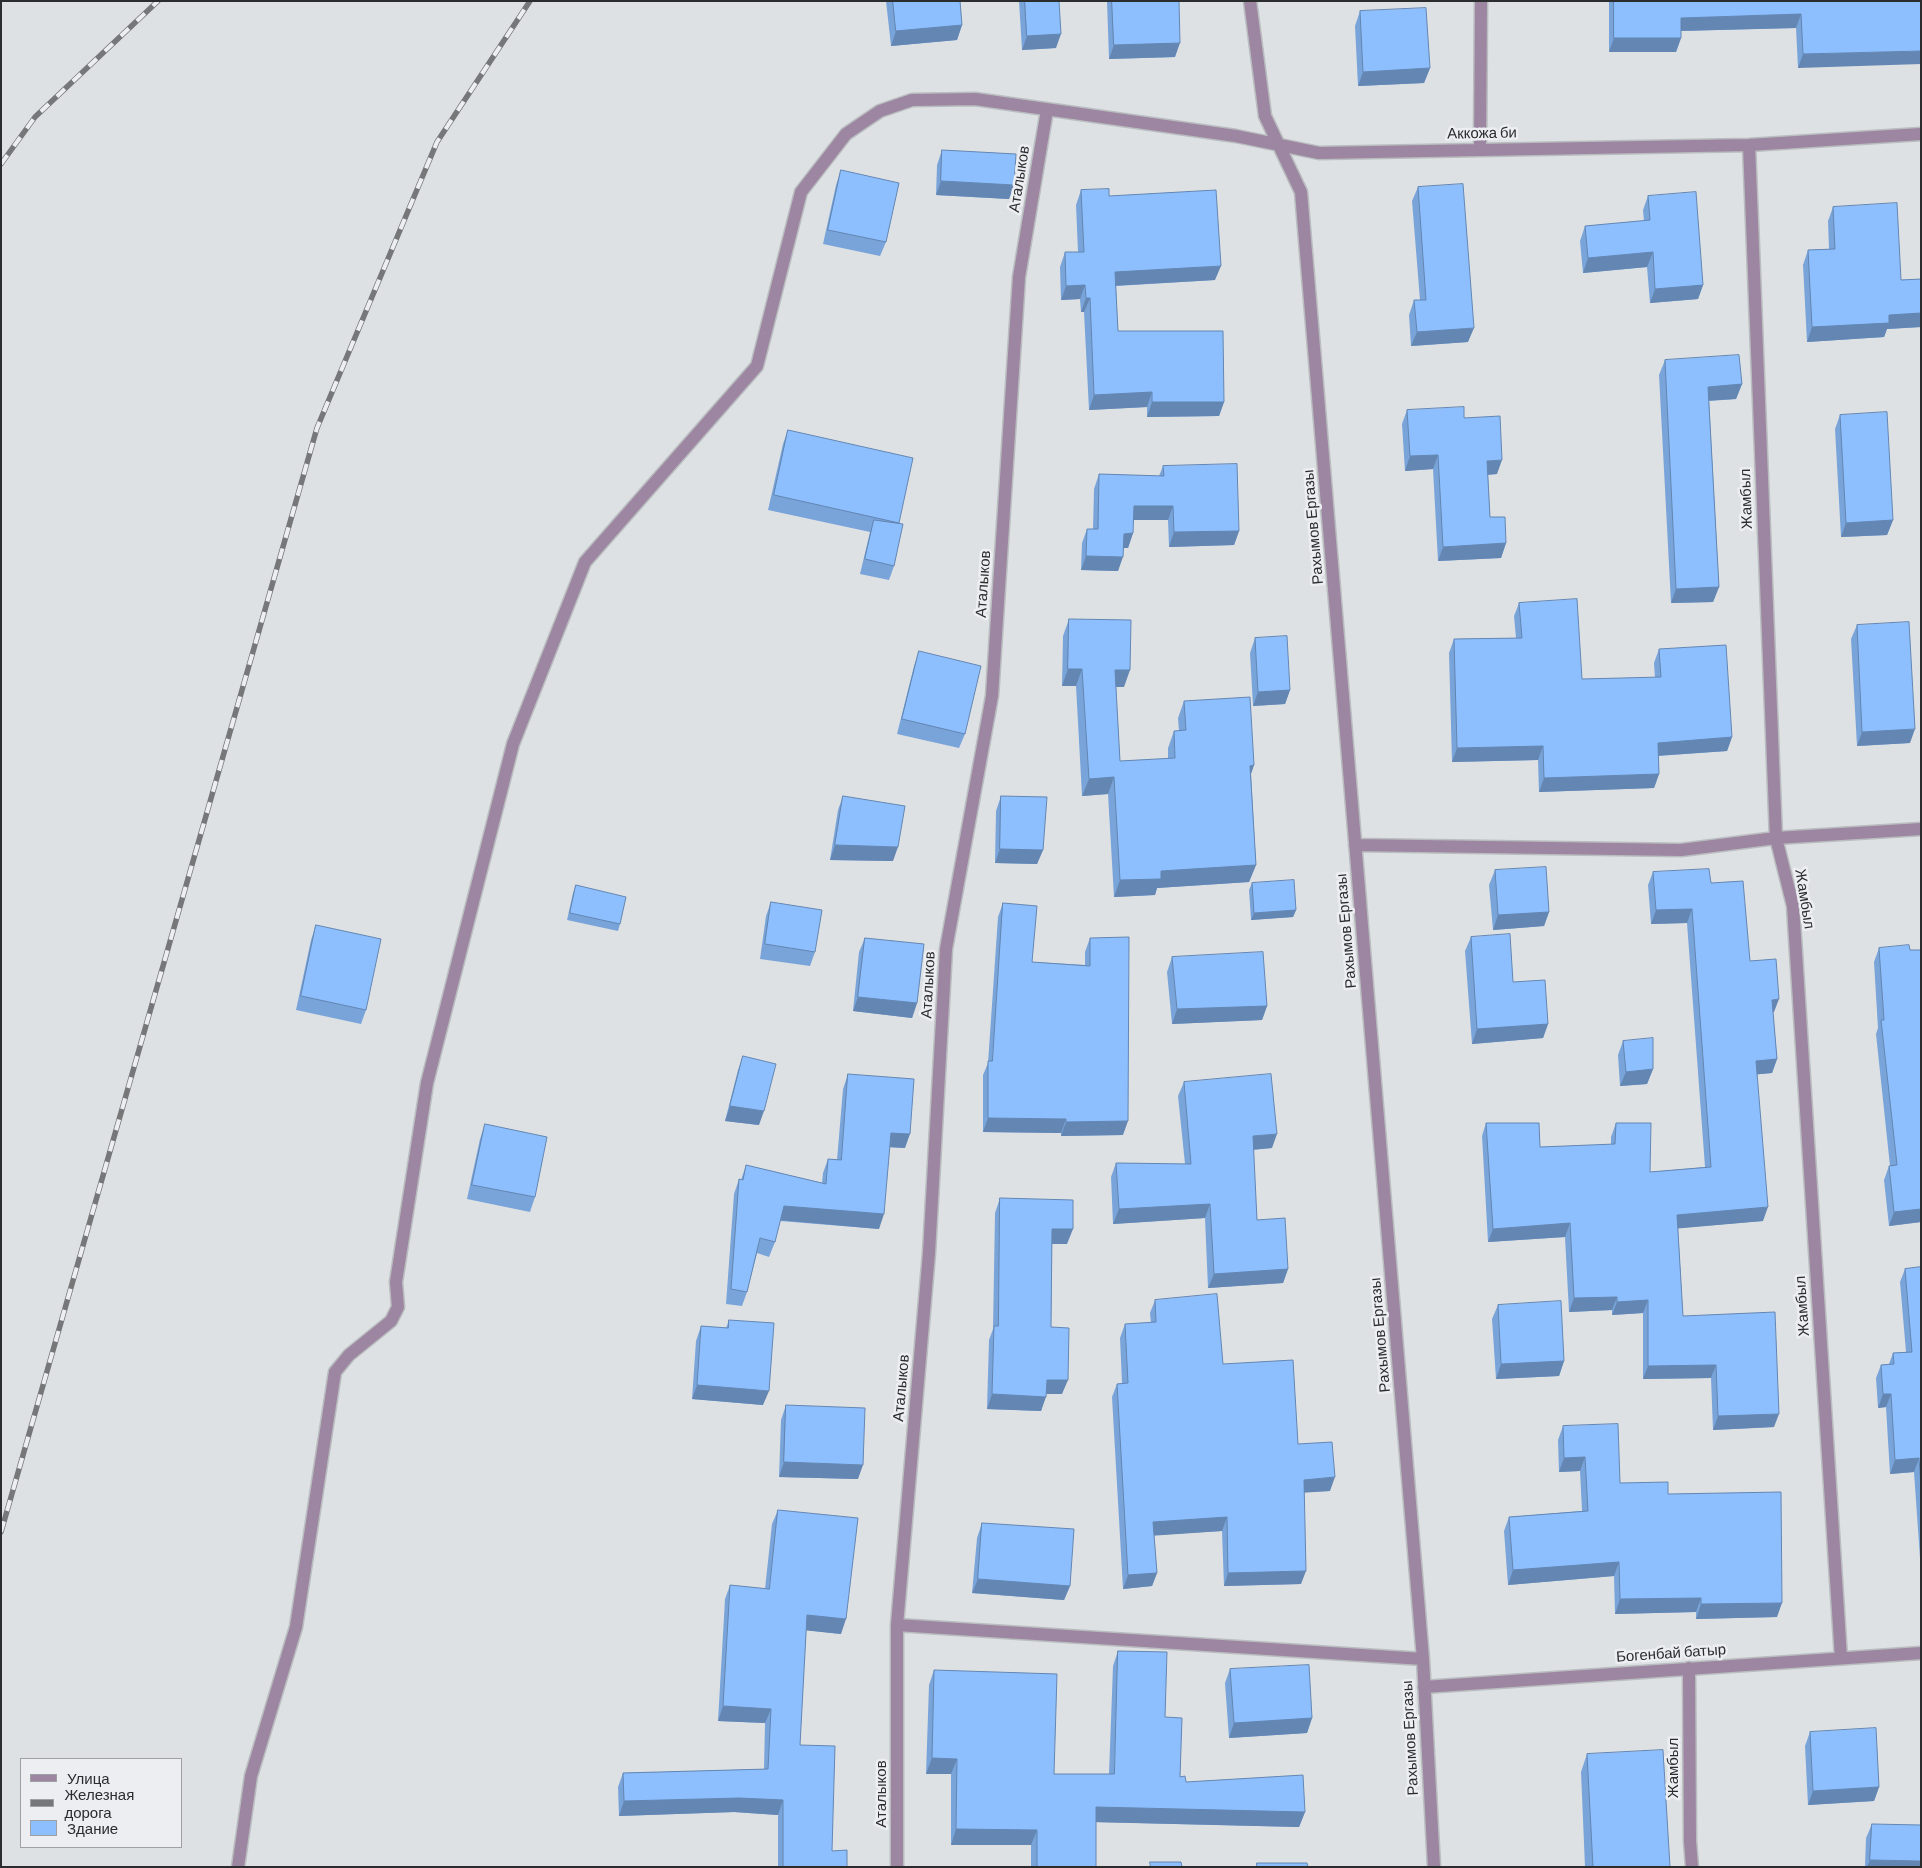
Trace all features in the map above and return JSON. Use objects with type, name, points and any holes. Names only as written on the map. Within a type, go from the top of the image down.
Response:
[{"type":"street","name":"Рахымов Ергазы","points":[[1250,1],[1265,116],[1301,192],[1423,1658],[1434,1867]]},
{"type":"street","points":[[1480,149],[1481,1]]},
{"type":"street","name":"Аккожа би","points":[[238,1867],[252,1776],[296,1627],[335,1372],[349,1354],[391,1321],[398,1307],[396,1282],[429,1074],[513,744],[585,562],[757,366],[801,192],[846,134],[880,112],[912,100],[975,99],[1236,136],[1319,152],[1749,145],[1921,134]]},
{"type":"street","name":"Аталыков","points":[[897,1867],[897,1625],[929,1253],[946,948],[992,696],[1020,277],[1047,110]]},
{"type":"street","name":"Жамбыл","points":[[1749,145],[1776,838],[1793,906],[1841,1658]]},
{"type":"street","points":[[1355,846],[1681,850],[1776,838],[1921,829]]},
{"type":"street","points":[[897,1625],[1423,1658]]},
{"type":"street","name":"Богенбай батыр","points":[[1424,1687],[1921,1653]]},
{"type":"street","name":"Жамбыл","points":[[1688,1668],[1692,1867]]},
{"type":"building","points":[[893,1],[960,1],[962,25],[896,31]]},
{"type":"building","points":[[1025,1],[1059,1],[1061,34],[1027,36]]},
{"type":"building","points":[[1112,1],[1179,1],[1180,43],[1114,45]]},
{"type":"building","points":[[1614,1],[1921,1],[1921,51],[1803,54],[1801,14],[1681,18],[1681,38],[1614,38]]},
{"type":"building","points":[[1426,8],[1430,68],[1363,72],[1360,11]]},
{"type":"building","points":[[942,150],[1016,154],[1014,185],[941,181]]},
{"type":"building","points":[[841,170],[899,183],[886,242],[828,230]]},
{"type":"building","points":[[1463,184],[1474,328],[1417,332],[1414,300],[1426,300],[1418,187]]},
{"type":"building","points":[[1109,189],[1109,196],[1216,190],[1221,266],[1115,272],[1118,331],[1223,331],[1224,402],[1152,402],[1152,392],[1094,395],[1090,298],[1086,298],[1085,285],[1066,286],[1065,252],[1084,252],[1081,190]]},
{"type":"building","points":[[1696,192],[1703,285],[1655,289],[1653,252],[1588,258],[1585,226],[1650,220],[1648,196]]},
{"type":"building","points":[[1897,203],[1901,280],[1921,279],[1921,313],[1889,315],[1889,323],[1812,327],[1808,250],[1835,249],[1833,207]]},
{"type":"building","points":[[1739,355],[1742,384],[1708,387],[1719,587],[1676,589],[1665,360]]},
{"type":"building","points":[[1464,407],[1464,418],[1500,416],[1502,460],[1487,461],[1490,517],[1505,517],[1506,543],[1443,547],[1438,455],[1410,456],[1407,410]]},
{"type":"building","points":[[1887,412],[1893,520],[1846,523],[1840,415]]},
{"type":"building","points":[[788,430],[913,458],[899,523],[774,495]]},
{"type":"building","points":[[1237,464],[1239,531],[1174,532],[1173,506],[1134,506],[1133,533],[1124,534],[1123,557],[1086,556],[1087,529],[1098,529],[1099,474],[1164,476],[1163,466]]},
{"type":"building","points":[[874,520],[903,524],[894,566],[865,559]]},
{"type":"building","points":[[1577,599],[1582,679],[1661,677],[1659,649],[1726,645],[1732,737],[1658,743],[1659,774],[1544,778],[1543,746],[1457,748],[1454,639],[1522,638],[1519,603]]},
{"type":"building","points":[[1069,619],[1131,620],[1130,670],[1115,670],[1120,761],[1175,758],[1174,731],[1186,730],[1184,701],[1250,697],[1254,765],[1250,766],[1256,865],[1161,871],[1161,879],[1120,880],[1114,777],[1089,779],[1082,669],[1068,669]]},
{"type":"building","points":[[1909,622],[1915,729],[1862,732],[1857,625]]},
{"type":"building","points":[[1287,636],[1290,690],[1258,692],[1255,638]]},
{"type":"building","points":[[919,651],[981,666],[965,734],[902,719]]},
{"type":"building","points":[[843,796],[905,806],[898,847],[835,845]]},
{"type":"building","points":[[1001,796],[1047,797],[1043,850],[1000,849]]},
{"type":"building","points":[[1546,867],[1549,912],[1498,915],[1495,870]]},
{"type":"building","points":[[1709,869],[1711,883],[1743,881],[1750,961],[1776,959],[1779,999],[1772,1000],[1777,1059],[1756,1061],[1768,1207],[1677,1215],[1683,1316],[1775,1312],[1779,1414],[1718,1416],[1716,1365],[1648,1366],[1648,1300],[1617,1302],[1617,1297],[1574,1298],[1570,1223],[1493,1229],[1486,1123],[1539,1123],[1540,1147],[1615,1144],[1616,1123],[1651,1123],[1650,1172],[1711,1167],[1692,909],[1656,910],[1653,872]]},
{"type":"building","points":[[1294,880],[1296,910],[1254,913],[1252,883]]},
{"type":"building","points":[[576,885],[626,897],[620,924],[570,913]]},
{"type":"building","points":[[771,902],[822,910],[815,952],[765,944]]},
{"type":"building","points":[[1003,903],[1037,906],[1032,962],[1090,966],[1090,938],[1129,937],[1128,1121],[1066,1122],[1066,1119],[988,1118],[988,1061],[992,1061]]},
{"type":"building","points":[[316,925],[381,939],[366,1010],[301,996]]},
{"type":"building","points":[[1510,934],[1513,982],[1545,980],[1548,1024],[1477,1029],[1471,937]]},
{"type":"building","points":[[865,938],[924,944],[917,1003],[858,997]]},
{"type":"building","points":[[1909,945],[1910,950],[1921,950],[1921,1209],[1894,1212],[1889,1166],[1897,1165],[1881,1020],[1884,1020],[1879,948]]},
{"type":"building","points":[[1263,952],[1267,1006],[1177,1009],[1172,957]]},
{"type":"building","points":[[1653,1038],[1653,1069],[1626,1072],[1623,1041]]},
{"type":"building","points":[[743,1056],[776,1064],[764,1111],[730,1106]]},
{"type":"building","points":[[848,1074],[914,1079],[910,1134],[891,1133],[884,1214],[784,1206],[775,1242],[760,1238],[747,1292],[731,1289],[739,1179],[743,1180],[746,1165],[826,1184],[828,1159],[841,1160]]},
{"type":"building","points":[[1271,1074],[1277,1134],[1253,1136],[1257,1220],[1285,1218],[1288,1269],[1214,1274],[1210,1204],[1119,1209],[1116,1163],[1191,1164],[1184,1082]]},
{"type":"building","points":[[485,1124],[547,1137],[535,1197],[472,1185]]},
{"type":"building","points":[[1000,1198],[1073,1200],[1073,1229],[1052,1229],[1051,1327],[1069,1328],[1068,1380],[1047,1380],[1046,1397],[992,1394],[994,1326],[998,1326]]},
{"type":"building","points":[[1921,1267],[1921,1487],[1919,1458],[1895,1460],[1891,1394],[1883,1394],[1881,1365],[1894,1364],[1893,1353],[1912,1352],[1905,1269]]},
{"type":"building","points":[[1217,1294],[1223,1364],[1293,1360],[1298,1444],[1332,1442],[1335,1477],[1304,1480],[1306,1571],[1228,1573],[1227,1517],[1153,1522],[1157,1573],[1128,1575],[1117,1384],[1128,1383],[1125,1324],[1156,1322],[1155,1300]]},
{"type":"building","points":[[1561,1301],[1564,1361],[1501,1364],[1498,1305]]},
{"type":"building","points":[[729,1320],[774,1323],[769,1391],[697,1385],[701,1326],[728,1328]]},
{"type":"building","points":[[786,1405],[865,1408],[863,1465],[784,1462]]},
{"type":"building","points":[[1618,1424],[1620,1483],[1668,1482],[1668,1494],[1781,1492],[1782,1603],[1701,1604],[1701,1598],[1620,1599],[1619,1562],[1513,1570],[1509,1517],[1588,1511],[1585,1457],[1564,1458],[1563,1426]]},
{"type":"building","points":[[778,1510],[858,1518],[846,1619],[807,1615],[800,1745],[835,1746],[832,1851],[847,1850],[847,1867],[783,1867],[783,1800],[739,1798],[624,1801],[623,1773],[768,1769],[771,1709],[723,1706],[730,1585],[769,1589]]},
{"type":"building","points":[[982,1523],[1074,1529],[1070,1586],[978,1579]]},
{"type":"building","points":[[1118,1651],[1167,1652],[1165,1717],[1182,1718],[1180,1777],[1185,1776],[1186,1782],[1303,1775],[1305,1812],[1096,1807],[1096,1867],[1037,1867],[1037,1830],[956,1829],[957,1759],[932,1758],[934,1670],[1057,1674],[1054,1774],[1114,1774]]},
{"type":"building","points":[[1309,1665],[1312,1718],[1234,1723],[1230,1669]]},
{"type":"building","points":[[1876,1728],[1879,1787],[1813,1791],[1810,1732]]},
{"type":"building","points":[[1663,1750],[1670,1867],[1593,1867],[1587,1754]]},
{"type":"building","points":[[1872,1824],[1921,1825],[1921,1861],[1870,1860]]},
{"type":"building","points":[[1150,1862],[1181,1862],[1182,1867],[1151,1867]]},
{"type":"building","points":[[1257,1863],[1307,1863],[1308,1867],[1257,1867]]},
{"type":"railway","points":[[1,164],[35,117],[158,1]]},
{"type":"railway","points":[[1,1532],[317,428],[437,142],[530,1]]}]
